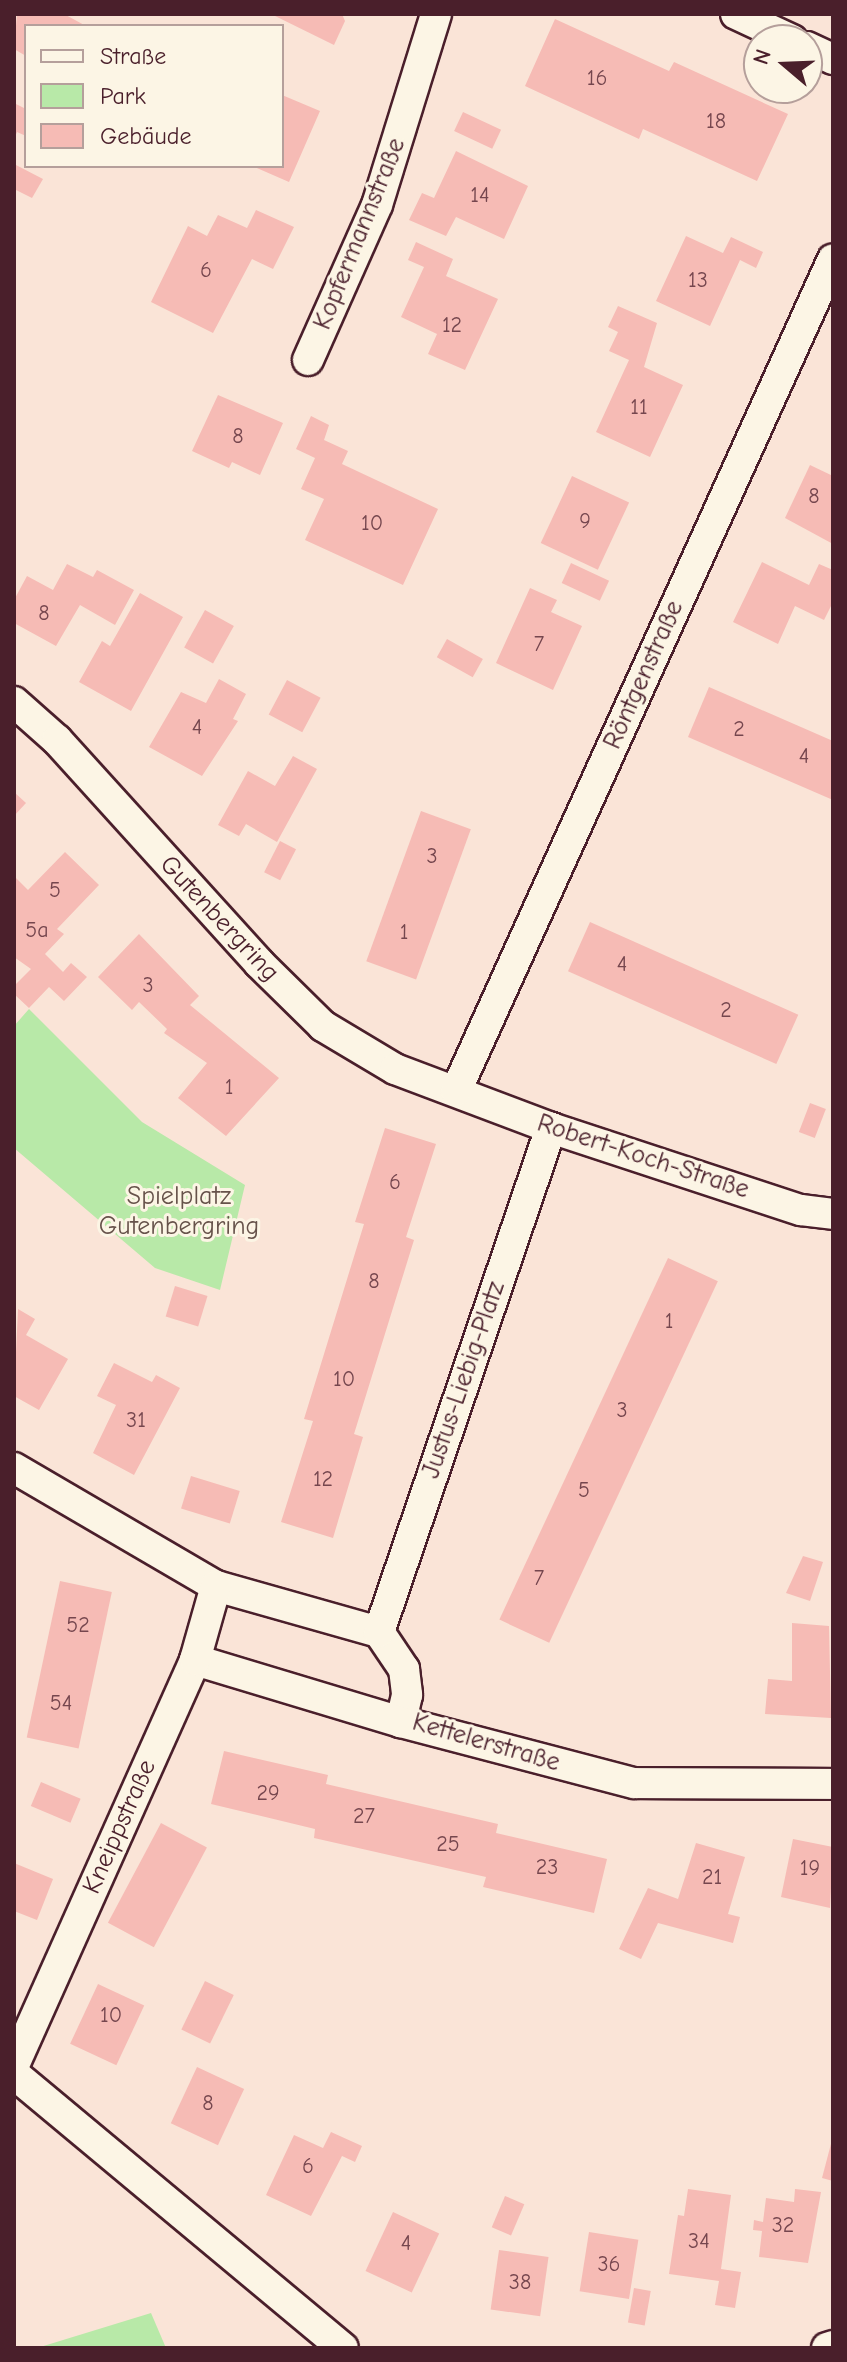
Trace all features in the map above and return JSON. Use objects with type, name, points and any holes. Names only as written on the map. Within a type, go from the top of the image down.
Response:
[{"type":"street","name":"Kopfermannstraße","points":[[308,360],[377,205],[436,14]]},
{"type":"street","points":[[736,14],[758,24]]},
{"type":"street","name":"Röntgenstraße","points":[[456,1091],[833,259]]},
{"type":"street","name":"Gutenbergring","points":[[14,702],[57,740],[259,963],[323,1026],[395,1069],[456,1091]]},
{"type":"street","name":"Robert-Koch-Straße","points":[[456,1091],[551,1128],[801,1210],[833,1214]]},
{"type":"street","name":"Justus-Liebig-Platz","points":[[379,1632],[551,1128]]},
{"type":"street","points":[[14,1468],[216,1586],[379,1632]]},
{"type":"street","name":"Kneippstraße","points":[[14,2065],[195,1660],[216,1586]]},
{"type":"street","name":"Kettelerstraße","points":[[379,1632],[404,1669],[407,1695],[401,1722],[634,1783],[833,1784]]},
{"type":"street","points":[[195,1660],[401,1722]]},
{"type":"street","points":[[14,2074],[343,2348]]},
{"type":"street","points":[[827,2348],[833,2346]]},
{"type":"green space","name":"Spielplatz Gutenbergring","points":[[29,1009],[142,1122],[245,1185],[220,1290],[155,1268],[14,1148],[14,1026]]},
{"type":"green space","points":[[151,2313],[166,2348],[37,2348]]},
{"type":"building","points":[[17,14],[64,14],[82,24],[24,24],[24,55],[14,49]]},
{"type":"building","points":[[271,14],[342,14],[345,21],[334,45]]},
{"type":"building","points":[[555,19],[669,71],[674,62],[743,93],[743,104],[766,104],[788,114],[757,181],[643,129],[639,139],[525,86]]},
{"type":"building","points":[[284,96],[320,111],[289,182],[257,168],[284,168]]},
{"type":"building","points":[[14,103],[24,108],[24,135],[17,132],[14,139]]},
{"type":"building","points":[[463,112],[501,130],[492,149],[454,131]]},
{"type":"building","points":[[456,151],[528,186],[504,239],[456,217],[446,236],[409,220],[422,193],[434,198]]},
{"type":"building","points":[[14,164],[43,179],[32,198],[14,189]]},
{"type":"building","points":[[256,210],[294,227],[273,269],[252,259],[213,333],[151,302],[188,226],[207,236],[218,215],[247,228]]},
{"type":"building","points":[[686,236],[723,253],[731,237],[763,252],[756,268],[740,260],[710,326],[656,301]]},
{"type":"building","points":[[416,242],[453,259],[446,276],[498,299],[465,370],[428,354],[437,334],[401,317],[424,267],[408,260]]},
{"type":"building","points":[[618,306],[657,323],[644,367],[683,385],[650,457],[596,432],[629,360],[609,351],[618,332],[608,327]]},
{"type":"building","points":[[218,395],[283,423],[260,475],[232,462],[229,468],[192,451]]},
{"type":"building","points":[[311,416],[329,425],[324,440],[348,451],[342,464],[438,509],[403,585],[305,540],[324,499],[301,489],[315,458],[296,449]]},
{"type":"building","points":[[810,465],[833,476],[833,544],[785,518]]},
{"type":"building","points":[[572,476],[629,503],[598,570],[541,543]]},
{"type":"building","points":[[762,562],[809,585],[819,564],[833,570],[833,602],[824,620],[795,606],[778,644],[733,622]]},
{"type":"building","points":[[571,563],[609,581],[600,601],[562,583]]},
{"type":"building","points":[[67,564],[93,577],[97,570],[134,590],[115,625],[80,605],[56,646],[14,623],[14,600],[27,576],[53,590]]},
{"type":"building","points":[[530,588],[557,600],[551,612],[582,626],[553,690],[496,663]]},
{"type":"building","points":[[140,593],[183,617],[131,711],[79,682],[102,641],[110,646]]},
{"type":"building","points":[[205,610],[234,626],[213,664],[184,648]]},
{"type":"building","points":[[447,639],[483,659],[473,677],[437,657]]},
{"type":"building","points":[[219,679],[246,694],[233,719],[238,721],[202,776],[149,747],[181,692],[206,703]]},
{"type":"building","points":[[287,680],[321,698],[302,732],[269,714]]},
{"type":"building","points":[[709,687],[833,741],[833,800],[688,737]]},
{"type":"building","points":[[293,756],[317,769],[277,842],[246,824],[239,836],[218,825],[248,771],[275,786]]},
{"type":"building","points":[[14,792],[26,803],[14,816]]},
{"type":"building","points":[[421,811],[471,829],[416,979],[366,961]]},
{"type":"building","points":[[280,841],[296,849],[280,880],[264,872]]},
{"type":"building","points":[[65,852],[99,885],[57,929],[64,934],[45,954],[63,972],[71,963],[87,977],[64,1001],[49,987],[29,1008],[14,994],[14,986],[31,969],[14,957],[14,876],[28,890]]},
{"type":"building","points":[[590,922],[798,1015],[776,1064],[568,971]]},
{"type":"building","points":[[139,934],[199,996],[190,1005],[279,1078],[226,1136],[178,1098],[207,1063],[164,1033],[167,1029],[139,1002],[132,1010],[98,977]]},
{"type":"building","points":[[810,1103],[826,1109],[815,1138],[799,1132]]},
{"type":"building","points":[[385,1128],[436,1144],[406,1237],[414,1240],[354,1434],[363,1437],[333,1538],[281,1522],[313,1421],[304,1419],[364,1224],[355,1222]]},
{"type":"building","points":[[668,1258],[718,1281],[549,1643],[499,1620]]},
{"type":"building","points":[[175,1286],[208,1296],[198,1327],[166,1317]]},
{"type":"building","points":[[18,1309],[35,1319],[26,1335],[68,1359],[39,1410],[14,1396]]},
{"type":"building","points":[[114,1363],[152,1382],[156,1375],[180,1388],[134,1475],[93,1453],[116,1405],[97,1396]]},
{"type":"building","points":[[191,1476],[240,1491],[230,1523],[181,1509]]},
{"type":"building","points":[[803,1556],[823,1562],[810,1601],[786,1593]]},
{"type":"building","points":[[60,1581],[112,1592],[79,1749],[27,1738]]},
{"type":"building","points":[[792,1623],[829,1626],[831,1718],[765,1714],[768,1679],[792,1681]]},
{"type":"building","points":[[224,1751],[328,1775],[326,1784],[498,1824],[496,1833],[607,1859],[594,1913],[483,1887],[486,1877],[314,1838],[315,1829],[211,1804]]},
{"type":"building","points":[[41,1782],[81,1799],[70,1823],[31,1806]]},
{"type":"building","points":[[161,1823],[207,1847],[154,1947],[108,1923]]},
{"type":"building","points":[[793,1839],[833,1847],[830,1908],[781,1897]]},
{"type":"building","points":[[696,1843],[745,1857],[728,1914],[740,1917],[733,1943],[658,1923],[641,1959],[619,1949],[648,1888],[678,1899]]},
{"type":"building","points":[[14,1863],[53,1879],[37,1920],[14,1911]]},
{"type":"building","points":[[205,1981],[234,1995],[210,2044],[181,2030]]},
{"type":"building","points":[[98,1984],[144,2006],[116,2065],[70,2044]]},
{"type":"building","points":[[197,2067],[244,2089],[218,2145],[171,2123]]},
{"type":"building","points":[[331,2132],[362,2146],[355,2162],[342,2156],[311,2216],[266,2195],[294,2135],[323,2148]]},
{"type":"building","points":[[833,2140],[833,2181],[822,2178]]},
{"type":"building","points":[[688,2189],[731,2195],[721,2269],[741,2272],[735,2308],[715,2305],[719,2281],[669,2274],[678,2215],[684,2216]]},
{"type":"building","points":[[795,2189],[821,2192],[808,2263],[759,2257],[762,2231],[753,2230],[754,2220],[763,2222],[766,2198],[794,2202]]},
{"type":"building","points":[[505,2196],[524,2204],[511,2236],[492,2227]]},
{"type":"building","points":[[393,2212],[439,2234],[412,2292],[366,2271]]},
{"type":"building","points":[[589,2232],[638,2240],[629,2299],[580,2291]]},
{"type":"building","points":[[499,2250],[549,2257],[540,2316],[491,2309]]},
{"type":"building","points":[[634,2288],[651,2291],[645,2325],[628,2322]]}]
